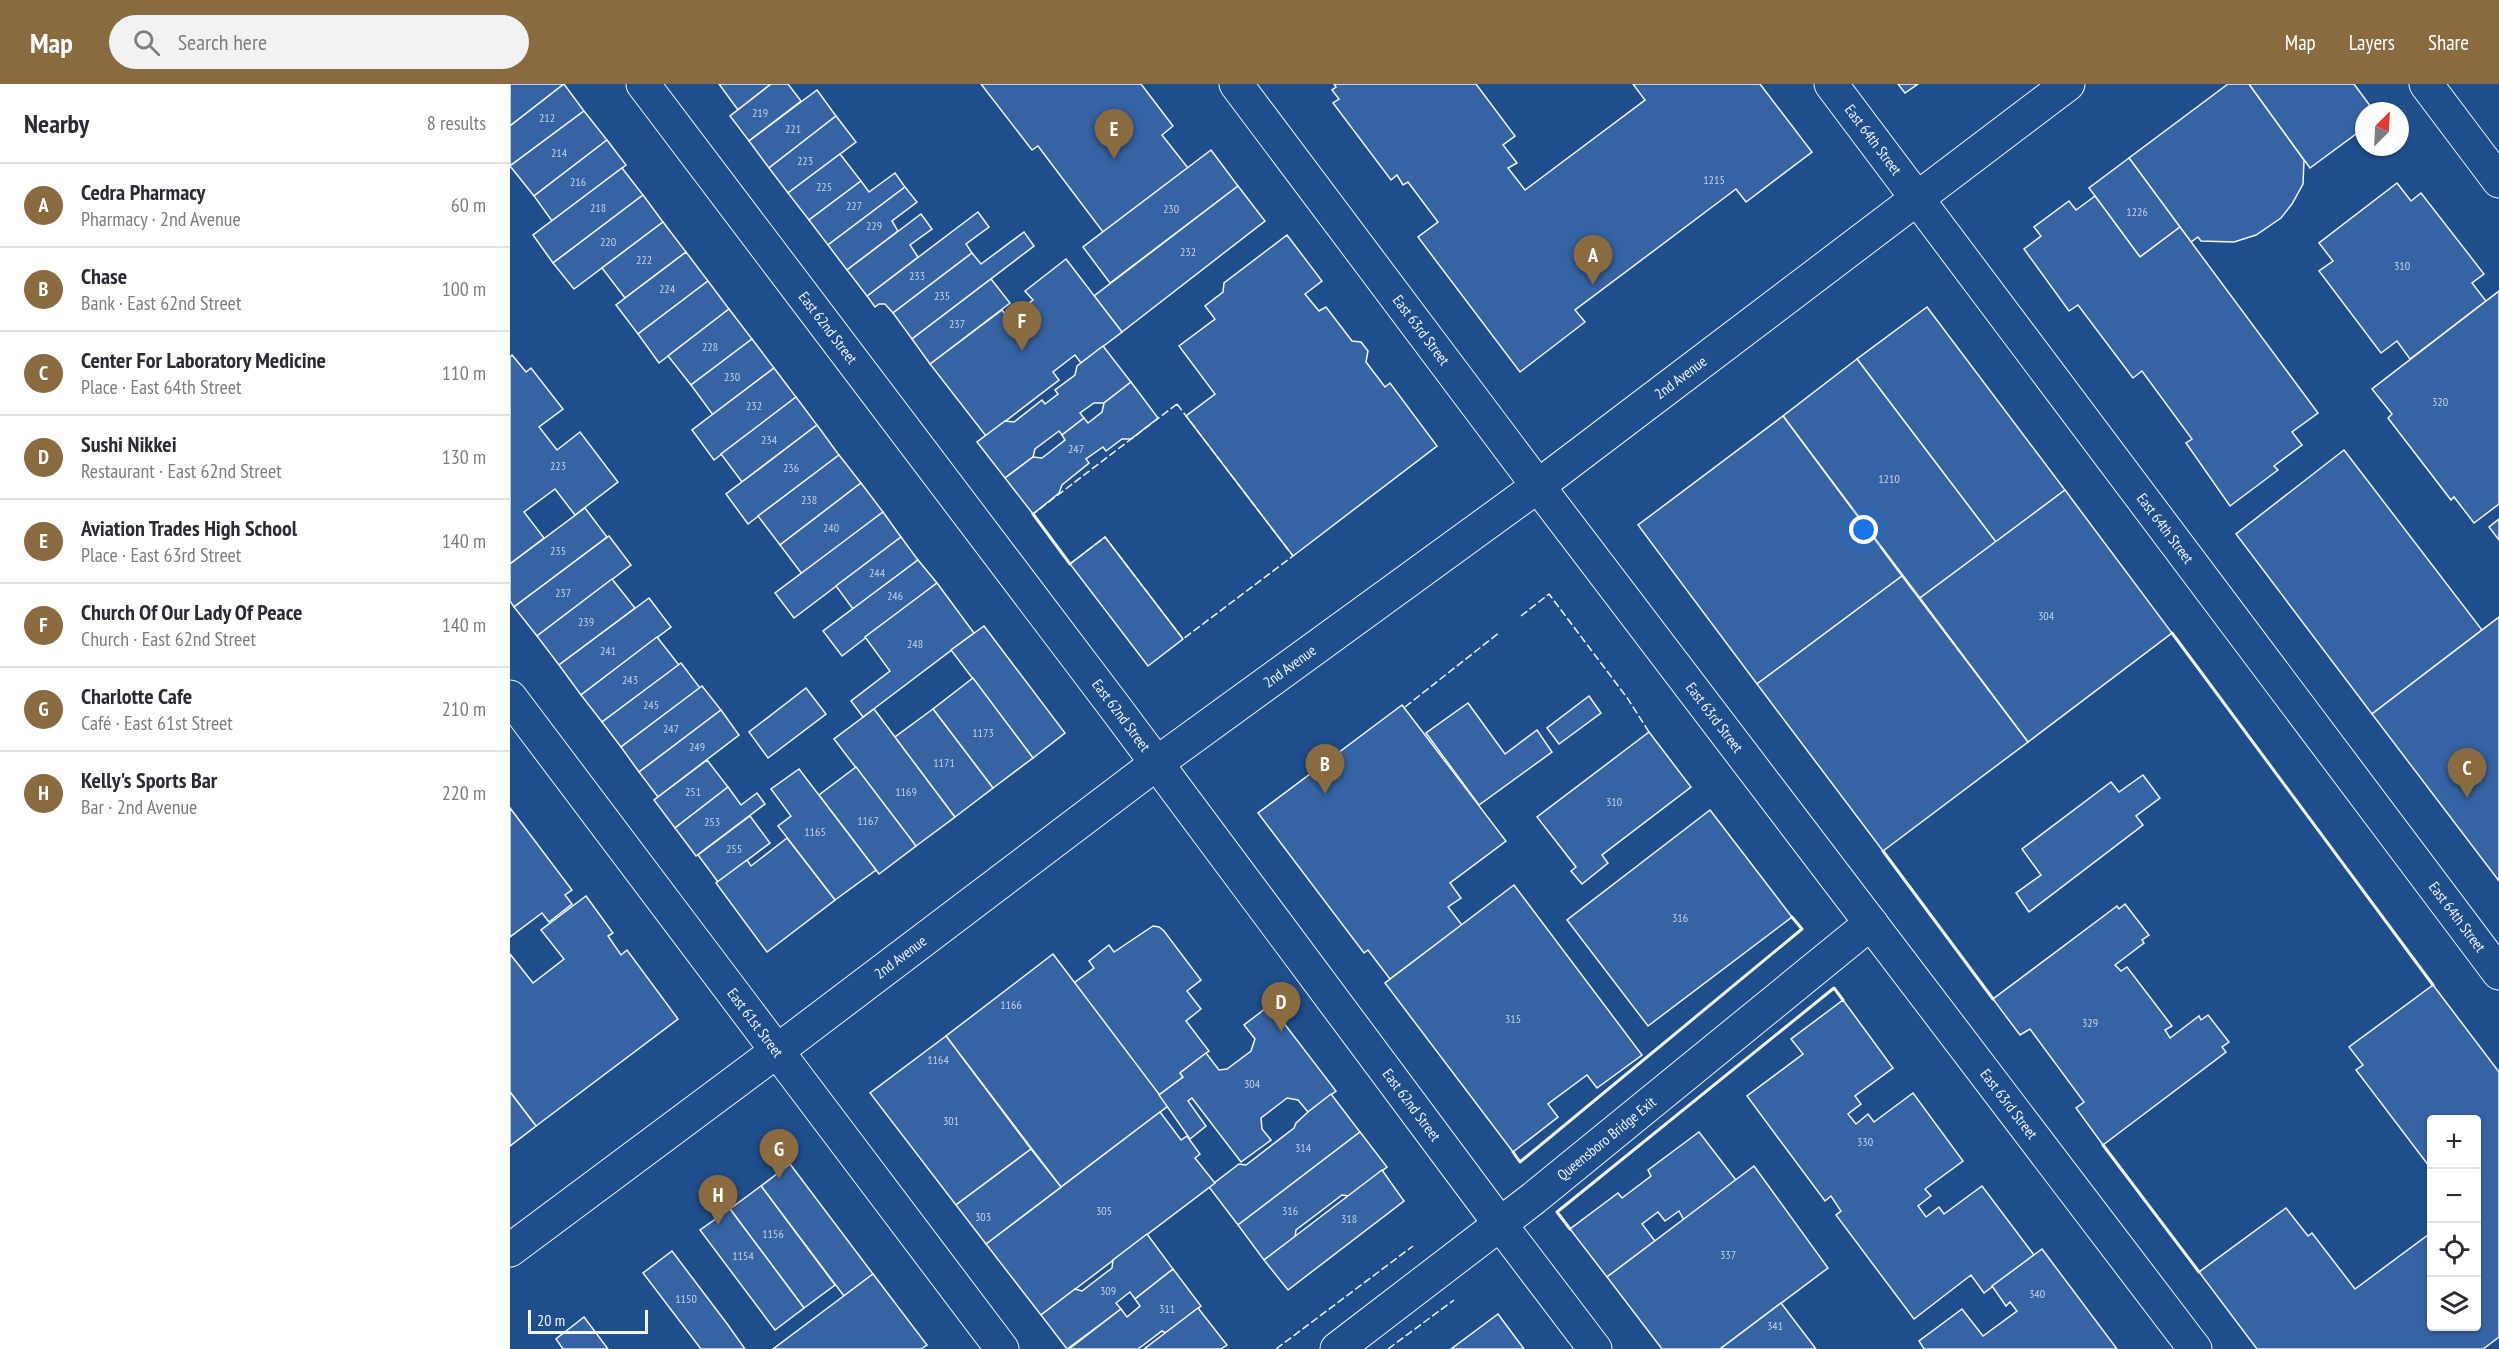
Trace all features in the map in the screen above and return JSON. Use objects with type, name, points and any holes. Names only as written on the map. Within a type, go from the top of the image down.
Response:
[{"type":"main road","name":"East 62nd Street","points":[[643,84],[1595,1349]]},
{"type":"main road","name":"East 63rd Street","points":[[1236,84],[2195,1349]]},
{"type":"main road","name":"East 64th Street","points":[[1831,84],[2499,974]]},
{"type":"main road","name":"2nd Avenue","points":[[510,1250],[777,1052],[1156,763],[1539,486],[2068,84]]},
{"type":"main road","points":[[2426,84],[2499,182]]},
{"type":"main road","name":"East 61st Street","points":[[510,697],[1002,1349]]},
{"type":"main road","name":"Queensboro Bridge Exit","points":[[1337,1349],[1500,1224],[1871,922]]},
{"type":"building","points":[[510,84],[564,84],[510,126]]},
{"type":"building","points":[[564,84],[584,111],[510,166],[510,126]]},
{"type":"building","points":[[719,84],[771,84],[738,110]]},
{"type":"building","points":[[771,84],[788,84],[801,101],[749,141],[730,116]]},
{"type":"building","points":[[981,84],[1141,84],[1173,126],[1162,135],[1188,168],[1103,232],[1038,146],[1032,150]]},
{"type":"building","points":[[1334,84],[1476,84],[1515,136],[1503,145],[1517,163],[1508,168],[1525,190],[1645,100],[1633,84],[1760,84],[1812,152],[1746,202],[1736,189],[1575,310],[1585,322],[1520,372],[1418,237],[1438,222],[1408,182],[1403,185],[1397,175],[1391,180],[1333,103],[1339,99],[1332,90],[1336,87]]},
{"type":"building","points":[[1898,84],[1918,84],[1905,93]]},
{"type":"building","points":[[2228,84],[2249,84],[2304,160],[2303,184],[2281,218],[2256,235],[2234,242],[2201,241],[2198,237],[2191,242],[2129,158]]},
{"type":"building","points":[[2249,84],[2354,84],[2367,102],[2355,102],[2355,135],[2310,168]]},
{"type":"building","points":[[817,90],[836,116],[769,168],[749,141]]},
{"type":"building","points":[[584,111],[607,140],[534,196],[510,166]]},
{"type":"building","points":[[836,116],[856,142],[788,193],[769,168]]},
{"type":"building","points":[[607,140],[626,165],[552,221],[534,196]]},
{"type":"building","points":[[1211,150],[1238,186],[1110,283],[1083,247]]},
{"type":"building","points":[[840,154],[861,181],[809,220],[788,193]]},
{"type":"building","points":[[2129,158],[2180,227],[2140,257],[2089,188]]},
{"type":"building","points":[[622,168],[643,195],[553,263],[533,235]]},
{"type":"building","points":[[895,173],[905,187],[828,245],[809,220],[861,181],[869,192]]},
{"type":"building","points":[[2397,183],[2411,201],[2421,193],[2484,274],[2472,283],[2486,301],[2410,359],[2397,341],[2381,353],[2319,271],[2333,261],[2319,243]]},
{"type":"building","points":[[1238,186],[1265,221],[1122,332],[1094,296]]},
{"type":"building","points":[[905,187],[917,202],[892,221],[898,231],[847,270],[828,245]]},
{"type":"building","points":[[643,195],[663,222],[574,289],[553,263]]},
{"type":"building","points":[[2095,196],[2140,257],[2180,227],[2318,413],[2292,432],[2302,445],[2274,466],[2278,470],[2230,506],[2186,443],[2192,439],[2142,371],[2133,378],[2078,305],[2069,311],[2024,249],[2041,236],[2034,227],[2069,201],[2076,210]]},
{"type":"building","points":[[978,212],[989,227],[966,244],[972,253],[893,313],[885,304],[875,307],[867,296]]},
{"type":"building","points":[[921,214],[932,229],[910,245],[918,257],[867,296],[847,270]]},
{"type":"building","points":[[663,222],[686,252],[625,298],[602,268]]},
{"type":"building","points":[[1024,232],[1034,246],[912,339],[893,313],[972,253],[981,264]]},
{"type":"building","points":[[1287,235],[1322,281],[1305,294],[1319,311],[1326,307],[1352,341],[1361,342],[1368,351],[1366,362],[1385,387],[1390,383],[1437,446],[1293,556],[1186,416],[1215,394],[1179,346],[1215,319],[1205,306],[1223,292],[1224,283]]},
{"type":"building","points":[[686,252],[708,281],[638,334],[616,305]]},
{"type":"building","points":[[1066,259],[1122,332],[1081,363],[1075,355],[1053,372],[1059,380],[986,436],[930,364],[1002,310],[1009,319],[1033,300],[1025,291]]},
{"type":"building","points":[[991,279],[1010,303],[930,364],[912,339]]},
{"type":"building","points":[[708,281],[729,309],[659,363],[638,334]]},
{"type":"building","points":[[2499,291],[2499,504],[2474,523],[2454,497],[2451,500],[2388,418],[2392,414],[2372,389]]},
{"type":"building","points":[[1927,307],[2065,490],[1996,542],[1857,359]]},
{"type":"building","points":[[729,309],[752,339],[691,385],[668,356]]},
{"type":"building","points":[[752,339],[774,368],[713,415],[691,385]]},
{"type":"building","points":[[1103,346],[1131,382],[1104,403],[1094,403],[1080,413],[1084,418],[1062,435],[1059,431],[1035,449],[1033,457],[1005,478],[977,442],[1005,421],[1014,422],[1042,400],[1045,404],[1058,394],[1055,390],[1075,375],[1077,366]]},
{"type":"building","points":[[512,355],[526,372],[531,368],[563,409],[539,427],[557,450],[580,432],[618,482],[575,515],[555,489],[524,512],[544,538],[510,564],[510,357]]},
{"type":"building","points":[[1857,359],[1996,542],[1920,598],[1783,416]]},
{"type":"building","points":[[774,368],[796,397],[714,460],[692,430]]},
{"type":"building","points":[[1131,382],[1158,418],[1131,439],[1122,439],[1106,451],[1103,447],[1086,459],[1089,463],[1062,485],[1059,493],[1033,514],[1005,478],[1033,457],[1042,458],[1065,440],[1062,435],[1084,418],[1088,423],[1102,412],[1104,403]]},
{"type":"building","points":[[796,397],[817,425],[742,482],[721,454]]},
{"type":"building","points":[[1783,416],[1902,576],[1757,684],[1638,525]]},
{"type":"building","points":[[817,425],[839,455],[748,524],[726,494]]},
{"type":"building","points":[[2344,450],[2482,630],[2372,714],[2236,534]]},
{"type":"building","points":[[839,455],[861,483],[780,545],[758,516]]},
{"type":"building","points":[[861,483],[883,512],[802,574],[780,545]]},
{"type":"building","points":[[2065,490],[2172,633],[2028,742],[1920,598]]},
{"type":"building","points":[[585,508],[607,537],[514,607],[510,601],[510,564]]},
{"type":"building","points":[[883,512],[901,537],[794,618],[775,593]]},
{"type":"building","points":[[2499,519],[2499,540],[2489,527]]},
{"type":"building","points":[[609,536],[631,565],[537,636],[514,607]]},
{"type":"building","points":[[901,537],[918,560],[853,609],[836,586]]},
{"type":"building","points":[[1105,537],[1183,639],[1148,666],[1070,564]]},
{"type":"building","points":[[918,560],[937,583],[842,656],[823,631]]},
{"type":"building","points":[[1902,576],[2028,742],[1883,851],[1757,684]]},
{"type":"building","points":[[612,579],[635,608],[559,665],[537,636]]},
{"type":"building","points":[[937,583],[974,633],[863,717],[851,701],[890,671],[865,637]]},
{"type":"building","points":[[649,598],[671,627],[581,695],[559,665]]},
{"type":"building","points":[[2499,617],[2499,881],[2372,714]]},
{"type":"building","points":[[984,626],[1065,733],[1033,758],[951,650]]},
{"type":"building","points":[[657,637],[679,665],[602,722],[581,695]]},
{"type":"building","points":[[681,663],[700,688],[621,747],[602,722]]},
{"type":"building","points":[[973,678],[1033,758],[993,788],[933,709]]},
{"type":"building","points":[[702,686],[721,710],[639,772],[621,747]]},
{"type":"building","points":[[806,688],[826,714],[768,758],[749,732]]},
{"type":"building","points":[[1589,696],[1601,713],[1559,744],[1547,728]]},
{"type":"building","points":[[1468,703],[1505,754],[1537,730],[1552,752],[1479,805],[1426,733]]},
{"type":"building","points":[[1402,705],[1506,841],[1450,883],[1461,898],[1448,907],[1462,925],[1390,979],[1368,950],[1364,953],[1258,813]]},
{"type":"building","points":[[874,709],[955,817],[916,846],[834,739]]},
{"type":"building","points":[[933,709],[993,788],[955,817],[895,737]]},
{"type":"building","points":[[721,710],[739,735],[658,797],[639,772]]},
{"type":"building","points":[[1649,732],[1691,787],[1602,855],[1608,863],[1582,884],[1571,871],[1576,867],[1537,817]]},
{"type":"building","points":[[707,760],[728,787],[675,828],[654,800]]},
{"type":"building","points":[[856,767],[916,846],[879,874],[819,795]]},
{"type":"building","points":[[799,769],[876,870],[835,900],[778,826],[791,816],[771,789]]},
{"type":"building","points":[[2143,775],[2160,798],[2136,816],[2143,825],[2029,912],[2016,893],[2041,875],[2022,849],[2111,782],[2119,792]]},
{"type":"building","points":[[728,787],[741,805],[757,793],[765,804],[696,856],[675,828]]},
{"type":"building","points":[[510,808],[572,890],[565,895],[572,904],[549,922],[542,913],[510,937]]},
{"type":"building","points":[[1710,810],[1792,917],[1648,1026],[1567,920]]},
{"type":"building","points":[[750,816],[770,843],[718,882],[698,855]]},
{"type":"building","points":[[787,838],[835,900],[767,952],[716,883],[747,860],[751,866]]},
{"type":"building","points":[[1514,885],[1642,1055],[1597,1088],[1587,1075],[1548,1104],[1558,1117],[1513,1152],[1385,983]]},
{"type":"building","points":[[586,896],[613,933],[608,936],[621,955],[627,950],[678,1019],[536,1126],[510,1092],[510,954],[533,983],[564,959],[541,930]]},
{"type":"building","points":[[2125,904],[2149,935],[2142,940],[2144,943],[2115,965],[2121,971],[2127,967],[2172,1026],[2165,1030],[2170,1038],[2199,1016],[2201,1020],[2208,1015],[2229,1042],[2222,1047],[2226,1052],[2103,1145],[2076,1108],[2084,1102],[2030,1029],[2020,1035],[1993,999],[2117,906],[2119,909]]},
{"type":"building","points":[[1153,926],[1164,931],[1201,980],[1187,991],[1201,1009],[1186,1021],[1209,1051],[1180,1073],[1183,1077],[1159,1095],[1074,983],[1094,968],[1089,961],[1109,945],[1114,952]]},
{"type":"building","points":[[1053,954],[1168,1106],[1061,1187],[946,1036]]},
{"type":"building","points":[[2433,985],[2499,1072],[2499,1337],[2483,1349],[2257,1349],[2199,1272],[2286,1208],[2308,1236],[2312,1233],[2355,1289],[2427,1236],[2427,1331],[2481,1331],[2481,1115],[2427,1115],[2427,1163],[2356,1070],[2363,1065],[2349,1047]]},
{"type":"building","points":[[1843,1000],[1893,1068],[1855,1096],[1861,1104],[1848,1114],[1856,1124],[1868,1114],[1874,1122],[1913,1093],[1963,1161],[1925,1189],[1931,1196],[1918,1206],[1926,1217],[1939,1207],[1944,1214],[1982,1186],[2034,1255],[1984,1293],[1971,1275],[1914,1319],[1836,1215],[1841,1211],[1831,1196],[1825,1201],[1747,1096],[1803,1054],[1791,1039]]},
{"type":"building","points":[[1270,1005],[1336,1091],[1308,1112],[1298,1100],[1287,1098],[1261,1118],[1262,1129],[1271,1140],[1241,1162],[1192,1098],[1188,1101],[1206,1126],[1190,1139],[1159,1095],[1183,1077],[1180,1073],[1206,1053],[1219,1070],[1227,1069],[1251,1051],[1255,1039],[1244,1025]]},
{"type":"building","points":[[946,1036],[1031,1149],[956,1205],[870,1093]]},
{"type":"building","points":[[510,1092],[536,1126],[510,1146]]},
{"type":"building","points":[[1331,1094],[1360,1132],[1238,1225],[1209,1187],[1239,1164],[1246,1165],[1294,1128],[1296,1123]]},
{"type":"building","points":[[1160,1112],[1181,1140],[1187,1136],[1200,1154],[1195,1158],[1215,1183],[1041,1315],[986,1244]]},
{"type":"building","points":[[1360,1132],[1387,1167],[1349,1196],[1342,1195],[1296,1230],[1295,1237],[1264,1260],[1238,1225]]},
{"type":"building","points":[[1699,1132],[1736,1180],[1684,1220],[1679,1211],[1665,1221],[1658,1212],[1642,1224],[1655,1241],[1607,1277],[1570,1229],[1618,1193],[1622,1198],[1651,1176],[1648,1170]]},
{"type":"building","points":[[1031,1149],[1061,1187],[986,1244],[956,1205]]},
{"type":"building","points":[[790,1164],[873,1274],[844,1296],[761,1186]]},
{"type":"building","points":[[1754,1166],[1828,1268],[1720,1349],[1662,1349],[1607,1277]]},
{"type":"building","points":[[1382,1170],[1404,1201],[1288,1290],[1264,1260]]},
{"type":"building","points":[[761,1186],[835,1285],[804,1308],[730,1209]]},
{"type":"building","points":[[730,1209],[804,1308],[775,1330],[700,1230]]},
{"type":"building","points":[[1147,1234],[1173,1269],[1135,1299],[1130,1292],[1116,1303],[1121,1309],[1067,1349],[1041,1315],[1075,1289],[1082,1291],[1112,1268],[1113,1260]]},
{"type":"building","points":[[2042,1249],[2117,1349],[1924,1349],[1919,1341],[1962,1309],[1983,1336],[2017,1311],[2010,1302],[2006,1306],[1992,1286]]},
{"type":"building","points":[[672,1251],[745,1349],[701,1349],[643,1273]]},
{"type":"building","points":[[1173,1269],[1201,1306],[1166,1333],[1162,1331],[1138,1349],[1069,1349],[1121,1309],[1127,1317],[1140,1306],[1135,1299]]},
{"type":"building","points":[[873,1274],[927,1345],[921,1349],[773,1349]]},
{"type":"building","points":[[1781,1303],[1816,1349],[1720,1349]]},
{"type":"building","points":[[1198,1308],[1227,1345],[1221,1349],[1144,1349]]},
{"type":"building","points":[[1498,1314],[1524,1349],[1451,1349]]},
{"type":"building","points":[[584,1317],[608,1349],[563,1349],[556,1339]]},
{"type":"fence","points":[[1177,404],[1293,556],[1183,639],[1105,537],[1070,564],[1033,514],[1177,404]]},
{"type":"fence","points":[[1521,616],[1549,594],[1628,699],[1649,732]]},
{"type":"fence","points":[[1405,707],[1500,632]]},
{"type":"fence","points":[[1276,1349],[1413,1246]]},
{"type":"fence","points":[[1388,1349],[1454,1300]]},
{"type":"wall","points":[[1033,514],[1070,564]]},
{"type":"wall","points":[[2172,633],[2433,985]]},
{"type":"wall","points":[[1883,851],[1993,999]]},
{"type":"wall","points":[[1513,1152],[1520,1162],[1802,929],[1792,917]]},
{"type":"wall","points":[[1570,1229],[1557,1212],[1834,988],[1843,1000]]},
{"type":"wall","points":[[2103,1145],[2199,1272]]},
{"type":"place","name":"Aviation Trades High School","points":[[1114,159]]},
{"type":"place","name":"Cedra Pharmacy","points":[[1593,285]]},
{"type":"place","name":"Church Of Our Lady Of Peace","points":[[1022,351]]},
{"type":"place","name":"Chase","points":[[1325,794]]},
{"type":"place","name":"Center For Laboratory Medicine","points":[[2467,798]]},
{"type":"place","name":"Sushi Nikkei","points":[[1281,1032]]},
{"type":"place","name":"Charlotte Cafe","points":[[779,1179]]},
{"type":"place","name":"Kelly's Sports Bar","points":[[718,1225]]}]
